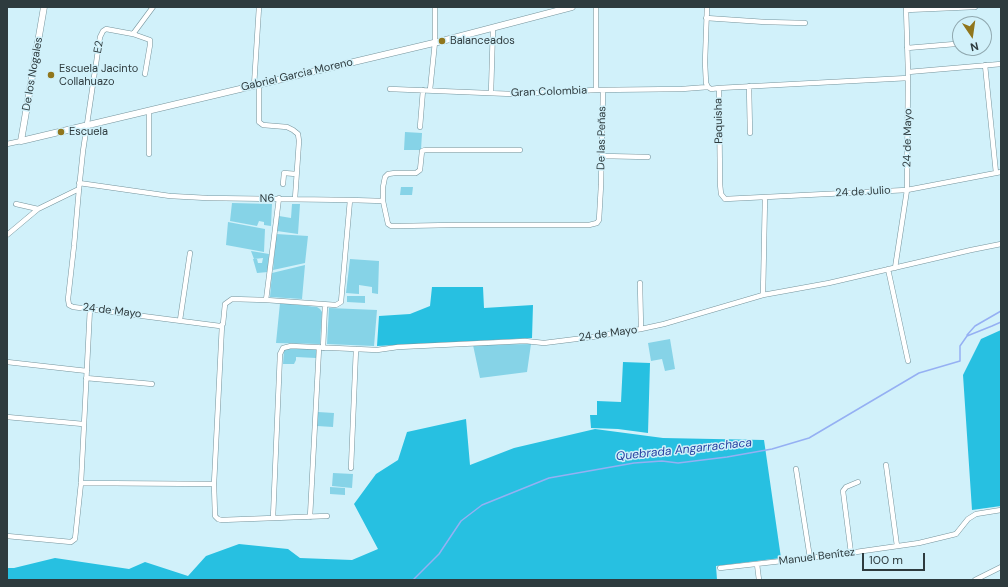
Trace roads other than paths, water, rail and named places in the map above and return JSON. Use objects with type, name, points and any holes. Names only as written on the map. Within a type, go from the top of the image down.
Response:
[{"type":"street","name":"De los Nogales","points":[[21,141],[44,7]]},
{"type":"street","points":[[145,74],[150,40],[133,34],[153,7]]},
{"type":"street","points":[[259,7],[256,85],[259,122],[263,125],[287,127],[294,130],[298,134],[299,141],[295,199]]},
{"type":"street","points":[[430,90],[435,42],[435,7]]},
{"type":"street","name":"Gabriel Garcia Moreno","points":[[7,144],[493,28],[559,9],[572,7]]},
{"type":"street","name":"De las Peñas","points":[[596,7],[596,90]]},
{"type":"street","name":"Paquisha","points":[[707,7],[705,62],[708,87],[711,89],[719,88],[720,184],[723,198]]},
{"type":"street","points":[[906,9],[975,7]]},
{"type":"street","name":"24 de Mayo","points":[[895,268],[907,190],[908,72],[906,9]]},
{"type":"street","points":[[706,18],[805,23]]},
{"type":"street","points":[[491,93],[493,28]]},
{"type":"street","name":"E2","points":[[86,126],[102,33],[104,30],[109,29],[133,34]]},
{"type":"street","points":[[907,48],[952,44]]},
{"type":"street","points":[[908,72],[1001,64]]},
{"type":"street","points":[[985,66],[999,173]]},
{"type":"street","points":[[719,88],[908,78]]},
{"type":"street","points":[[749,86],[750,133]]},
{"type":"street","name":"Gran Colombia","points":[[390,89],[512,94],[708,87]]},
{"type":"street","points":[[420,127],[423,90]]},
{"type":"street","name":"De las Peñas","points":[[383,201],[388,224],[391,226],[594,225],[599,220],[603,91]]},
{"type":"street","points":[[149,111],[149,154]]},
{"type":"street","name":"24 de Mayo","points":[[86,126],[79,183],[68,301],[69,305],[73,307],[222,325]]},
{"type":"street","points":[[383,201],[385,177],[388,174],[395,173],[416,173],[420,170],[421,154],[425,150],[520,150]]},
{"type":"street","points":[[602,156],[648,157]]},
{"type":"street","points":[[283,184],[284,173],[296,174]]},
{"type":"street","name":"24 de Julio","points":[[723,198],[734,199],[765,196],[907,190],[999,173]]},
{"type":"street","name":"N6","points":[[79,183],[170,196],[214,199],[279,198],[383,201]]},
{"type":"street","points":[[7,235],[38,209],[79,189]]},
{"type":"street","points":[[763,295],[765,196]]},
{"type":"street","points":[[266,300],[279,198]]},
{"type":"street","points":[[327,516],[221,520],[215,516],[214,484],[222,325],[224,320],[225,304],[232,299],[339,304],[342,297],[350,200]]},
{"type":"street","points":[[16,204],[38,209]]},
{"type":"street","name":"24 de Mayo","points":[[273,518],[280,354],[283,348],[288,346],[377,350],[398,347],[524,341],[544,343],[642,330],[763,295],[829,283],[1001,244]]},
{"type":"street","points":[[180,320],[190,253]]},
{"type":"street","points":[[888,270],[908,360]]},
{"type":"street","points":[[640,283],[642,330]]},
{"type":"street","points":[[310,517],[319,347],[325,304]]},
{"type":"street","points":[[7,536],[71,542],[76,536],[81,483],[90,308]]},
{"type":"street","points":[[351,468],[356,350]]},
{"type":"street","points":[[7,362],[87,371]]},
{"type":"street","points":[[86,378],[152,384]]},
{"type":"street","points":[[7,417],[84,424]]},
{"type":"street","points":[[886,465],[897,546]]},
{"type":"street","points":[[796,469],[810,558]]},
{"type":"street","points":[[851,553],[843,491],[846,487],[858,482]]},
{"type":"street","points":[[81,483],[214,484]]},
{"type":"street","name":"Manuel Benítez","points":[[720,568],[851,553],[919,543],[956,534],[968,519],[976,514],[1001,510]]},
{"type":"street","points":[[757,564],[759,580]]},
{"type":"street","points":[[974,580],[1001,567]]},
{"type":"waterway","points":[[967,335],[975,326],[1001,311]]},
{"type":"waterway","name":"Quebrada Angarrachaca","points":[[413,580],[439,554],[461,521],[482,505],[549,478],[634,463],[662,461],[678,463],[727,457],[772,449],[809,438],[919,373],[960,361],[960,346],[967,336],[1001,322]]},
{"type":"place","name":"Balanceados","points":[[442,41]]},
{"type":"place","name":"Escuela Jacinto Collahuazo","points":[[51,75]]},
{"type":"place","name":"Escuela","points":[[61,132]]}]
